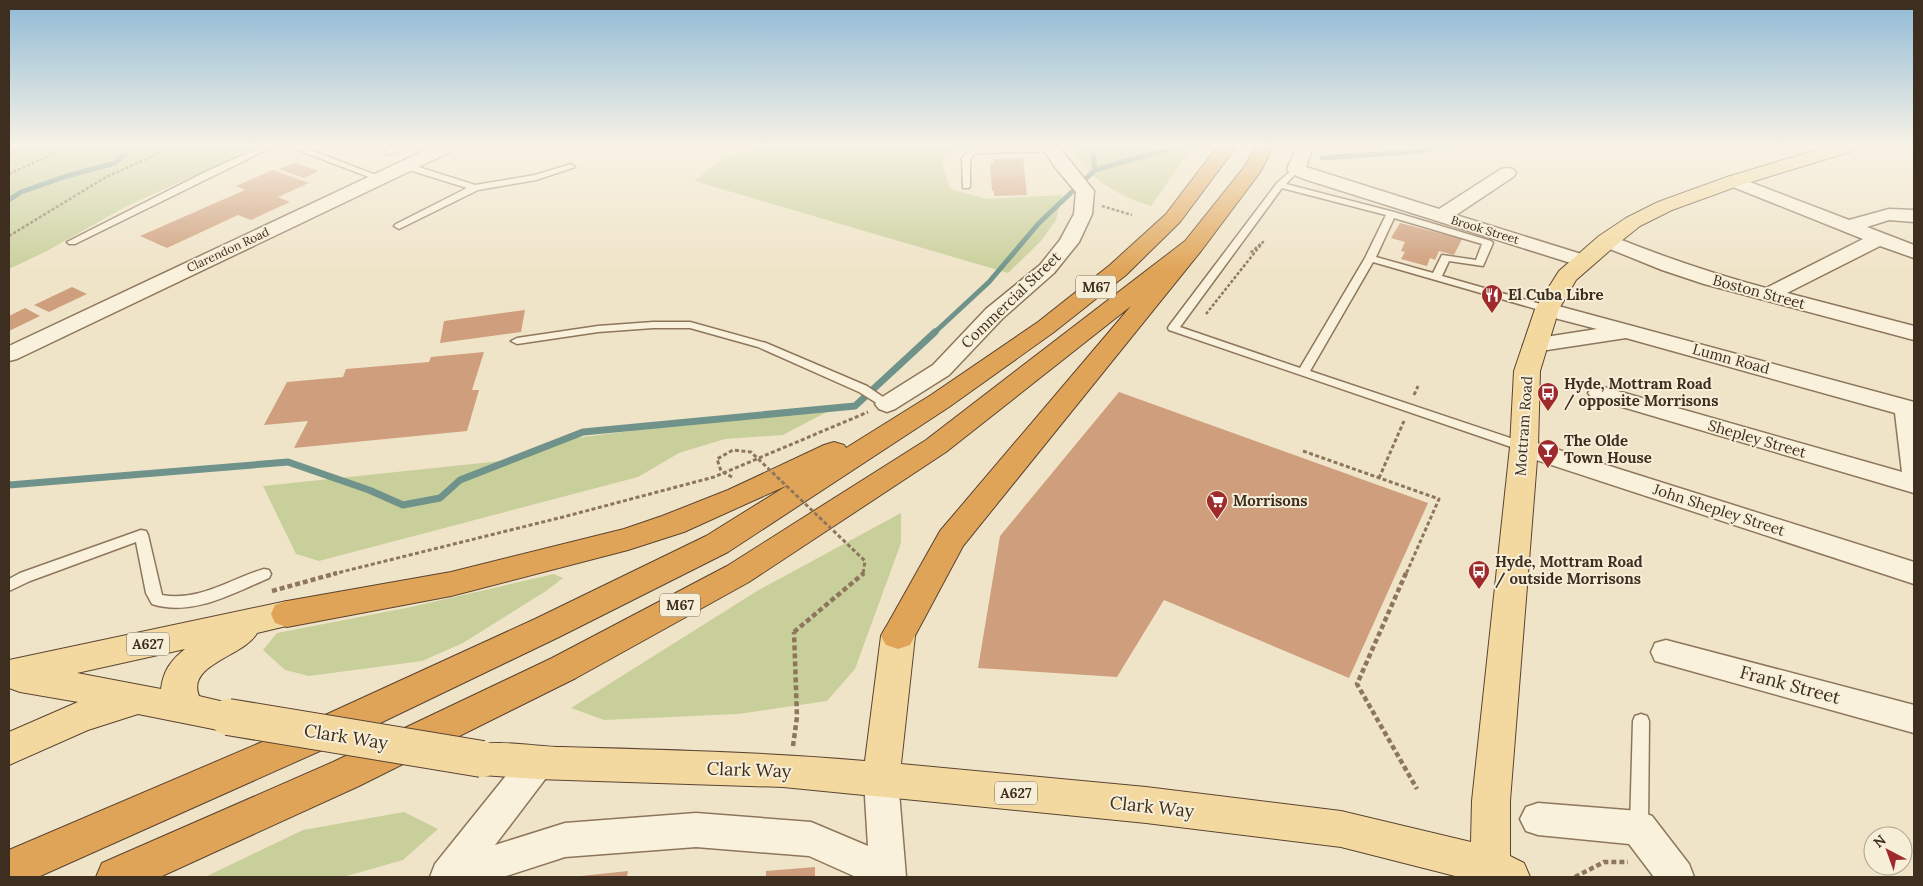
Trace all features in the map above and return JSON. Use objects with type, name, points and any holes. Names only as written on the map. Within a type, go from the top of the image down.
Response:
[{"type":"highway","name":"M67","points":[[9,870],[345,722],[548,628],[708,548],[940,401],[1046,327],[1118,270],[1173,218],[1196,188]]},
{"type":"highway","name":"M67","points":[[898,636],[951,539],[1193,246],[1238,188]]},
{"type":"highway","name":"M67","points":[[116,877],[381,757],[564,668],[738,574],[936,446],[1193,246]]},
{"type":"highway","name":"M67","points":[[275,603],[451,584],[628,539],[673,524],[738,497],[940,401]]},
{"type":"main road","name":"Mottram Road","points":[[1495,873],[1490,801],[1524,447],[1527,371],[1534,345],[1546,310],[1567,276],[1584,261],[1633,222],[1665,206],[1714,188]]},
{"type":"main road","name":"A627","points":[[9,675],[275,603]]},
{"type":"main road","name":"A627","points":[[186,708],[178,688],[183,670],[206,652],[241,632],[275,603]]},
{"type":"main road","points":[[881,780],[898,636]]},
{"type":"main road","name":"Clark Way","points":[[9,675],[228,717],[482,759],[537,763],[790,771],[1146,806],[1340,829],[1495,873]]},
{"type":"main road","name":"A627","points":[[9,748],[79,717],[137,700]]},
{"type":"street","name":"Clarendon Road","points":[[9,354],[358,188]]},
{"type":"street","points":[[1078,188],[1084,198]]},
{"type":"street","name":"Brook Street","points":[[1352,188],[1584,261]]},
{"type":"street","points":[[1441,216],[1482,188]]},
{"type":"street","points":[[1753,188],[1914,252]]},
{"type":"street","name":"Commercial Street","points":[[887,404],[941,370],[994,314],[1047,270],[1069,242],[1083,214],[1084,198]]},
{"type":"street","points":[[1850,226],[1885,213],[1902,213],[1914,216]]},
{"type":"street","points":[[1768,295],[1880,238]]},
{"type":"street","name":"Boston Street","points":[[1607,241],[1711,280],[1914,333]]},
{"type":"street","name":"Lumn Road","points":[[1546,310],[1911,409]]},
{"type":"street","points":[[1534,345],[1628,331]]},
{"type":"street","name":"Shepley Street","points":[[1600,393],[1914,484]]},
{"type":"street","points":[[1911,409],[1914,470]]},
{"type":"street","name":"John Shepley Street","points":[[1524,447],[1914,573]]},
{"type":"street","name":"Frank Street","points":[[1666,652],[1914,719]]},
{"type":"street","points":[[449,877],[537,763]]},
{"type":"street","points":[[449,877],[564,840],[696,830],[811,839],[888,875],[881,780]]},
{"type":"street","points":[[1538,819],[1639,828],[1670,870]]},
{"type":"lane","points":[[72,242],[179,188]]},
{"type":"lane","points":[[399,226],[474,188]]},
{"type":"lane","points":[[1278,188],[1173,328],[1345,388],[1524,447]]},
{"type":"lane","points":[[1289,188],[1391,214],[1488,243],[1479,264],[1446,258],[1436,278]]},
{"type":"lane","points":[[1303,373],[1370,258],[1391,214]]},
{"type":"lane","points":[[1370,258],[1546,310]]},
{"type":"lane","points":[[517,341],[598,329],[653,324],[690,324],[762,345],[863,389],[887,404]]},
{"type":"lane","points":[[9,586],[25,577],[141,535],[153,593],[157,600],[168,603],[183,603],[264,574]]},
{"type":"lane","points":[[1639,828],[1641,721]]},
{"type":"path","points":[[9,236],[87,188]]},
{"type":"path","points":[[1084,198],[1096,204],[1132,215]]},
{"type":"path","points":[[1379,478],[1418,386]]},
{"type":"path","points":[[275,603],[368,564],[562,517],[714,477],[887,404]]},
{"type":"path","points":[[732,477],[720,472],[717,459],[734,450],[743,449],[751,452],[865,561],[864,573],[794,632],[797,717],[790,771]]},
{"type":"path","points":[[1302,452],[1438,499],[1357,684],[1417,789]]},
{"type":"path","points":[[1575,877],[1604,862],[1670,870]]},
{"type":"green space","points":[[9,188],[166,188],[127,206],[45,252],[9,269]]},
{"type":"green space","points":[[719,188],[950,188],[987,199],[1062,195],[1056,220],[1041,241],[1008,273]]},
{"type":"green space","points":[[1111,188],[1163,188],[1151,206]]},
{"type":"green space","points":[[842,404],[783,435],[725,439],[679,453],[638,477],[319,561],[296,554],[263,486],[511,460],[575,438]]},
{"type":"green space","points":[[901,513],[901,543],[855,669],[827,701],[738,714],[604,720],[571,708],[757,591]]},
{"type":"green space","points":[[554,574],[563,578],[546,591],[463,643],[422,661],[309,676],[285,670],[263,650],[277,633],[411,607]]},
{"type":"green space","points":[[404,812],[438,829],[403,860],[343,877],[205,877],[303,830]]},
{"type":"building","points":[[241,188],[297,188],[278,197],[290,202],[251,220],[238,215],[167,248],[140,236],[245,190]]},
{"type":"building","points":[[992,188],[1026,188],[1027,195],[994,196],[994,191],[992,191]]},
{"type":"building","points":[[1400,223],[1462,239],[1454,255],[1439,251],[1435,260],[1430,258],[1427,266],[1401,259],[1405,252],[1401,251],[1405,242],[1391,238]]},
{"type":"building","points":[[72,287],[87,294],[49,312],[34,305]]},
{"type":"building","points":[[25,308],[40,316],[9,331],[9,316]]},
{"type":"building","points":[[525,310],[521,332],[440,343],[444,321]]},
{"type":"building","points":[[484,352],[472,390],[479,390],[467,431],[294,448],[308,421],[264,425],[287,382],[343,377],[346,369],[429,362],[431,357]]},
{"type":"building","name":"Morrisons","points":[[1119,392],[1428,503],[1349,678],[1164,600],[1117,677],[978,668],[1000,536]]},
{"type":"building","points":[[815,867],[815,877],[766,877],[766,871]]},
{"type":"building","points":[[628,871],[627,877],[581,877],[581,876]]},
{"type":"waterway","points":[[9,200],[21,192],[32,188]]},
{"type":"waterway","points":[[934,333],[989,282],[1039,223],[1076,188]]},
{"type":"waterway","points":[[9,485],[288,462],[369,490],[403,505],[440,498],[460,480],[583,432],[855,406],[935,332]]},
{"type":"place","name":"El Cuba Libre","points":[[1492,314]]},
{"type":"place","name":"Hyde, Mottram Road / opposite Morrisons","points":[[1548,412]]},
{"type":"place","name":"The Olde Town House","points":[[1548,469]]},
{"type":"place","name":"Morrisons","points":[[1217,520]]},
{"type":"place","name":"Hyde, Mottram Road / outside Morrisons","points":[[1479,590]]}]
